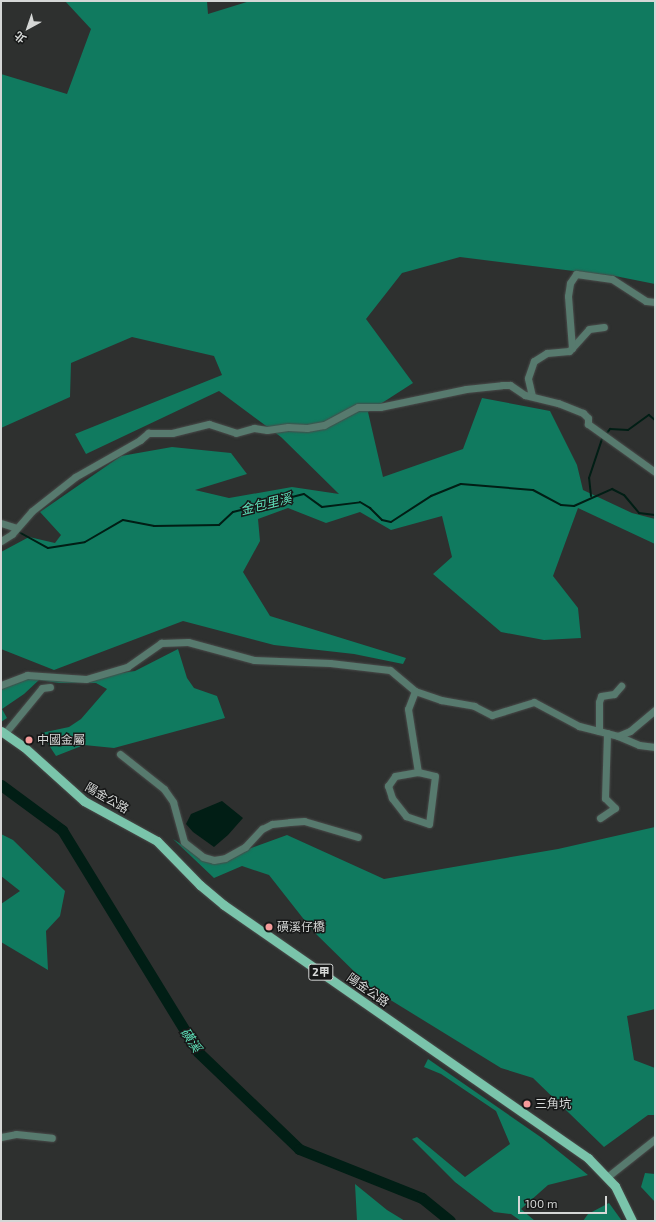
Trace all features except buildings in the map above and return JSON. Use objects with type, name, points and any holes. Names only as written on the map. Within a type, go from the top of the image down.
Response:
[{"type":"main road","name":"陽金公路","points":[[3,732],[84,801],[157,841],[200,885],[224,905],[588,1158],[615,1186],[632,1221]]},
{"type":"street","points":[[572,348],[568,296],[570,283],[576,274],[612,279],[646,301],[655,302]]},
{"type":"street","points":[[532,396],[528,378],[534,361],[547,353],[569,351],[589,329],[604,327]]},
{"type":"street","points":[[1,542],[14,531],[32,511],[75,477],[140,440],[148,433],[172,433],[209,424],[236,432],[254,428],[307,428],[324,425],[358,407],[386,406],[466,389],[502,385],[517,388],[525,394],[583,413],[588,418],[588,424],[603,432],[655,472]]},
{"type":"street","points":[[1,523],[14,531]]},
{"type":"street","points":[[1,685],[27,675],[86,679],[127,666],[161,643],[175,641],[188,642],[254,660],[330,663],[390,670],[415,690],[441,700],[474,706],[492,715],[534,702],[578,726],[618,736],[635,744],[655,747]]},
{"type":"street","points":[[599,731],[599,702],[601,696],[614,694],[621,686]]},
{"type":"street","points":[[3,732],[42,688],[50,687]]},
{"type":"street","points":[[415,690],[408,709],[418,772]]},
{"type":"street","points":[[618,736],[630,731],[655,710]]},
{"type":"street","points":[[600,818],[615,808],[605,798],[607,733]]},
{"type":"street","points":[[120,754],[164,790],[173,802],[184,842],[202,857],[214,860],[225,858],[245,847],[262,830],[272,824],[304,822],[358,837]]},
{"type":"street","points":[[418,772],[435,776],[429,824],[406,816],[392,798],[388,786],[395,776],[418,772]]},
{"type":"street","points":[[1,1137],[16,1134],[52,1138]]},
{"type":"street","points":[[607,1177],[655,1139]]},
{"type":"green space","points":[[65,1],[207,1],[208,14],[250,1],[655,1],[655,284],[615,276],[460,257],[402,273],[366,319],[413,383],[368,412],[383,477],[463,449],[482,398],[550,411],[577,465],[583,490],[632,513],[655,519],[655,544],[578,508],[553,576],[578,608],[581,638],[544,640],[501,632],[433,574],[452,557],[442,516],[391,530],[360,512],[326,523],[288,508],[258,519],[260,541],[243,572],[270,616],[406,658],[403,664],[354,654],[274,645],[183,621],[54,670],[1,649],[1,552],[29,537],[55,543],[61,535],[40,512],[121,456],[172,447],[231,453],[247,474],[195,490],[229,498],[292,487],[339,494],[281,437],[219,391],[86,454],[75,434],[222,375],[214,356],[132,337],[71,363],[70,397],[1,428],[1,74],[67,94],[91,29]]},
{"type":"green space","points":[[178,649],[187,678],[194,688],[217,696],[225,718],[114,748],[84,745],[56,756],[41,733],[69,727],[81,719],[107,689],[96,683],[59,683],[39,680],[24,694],[2,709],[7,718],[1,722],[1,690],[19,678],[99,676],[135,671]]},
{"type":"green space","points":[[655,827],[655,1009],[627,1016],[634,1060],[655,1068],[655,1115],[648,1115],[604,1147],[533,1078],[501,1068],[371,988],[313,931],[269,875],[242,866],[214,878],[173,839],[210,863],[287,835],[384,879],[558,849]]},
{"type":"green space","points":[[1,834],[13,840],[65,891],[60,916],[46,931],[48,970],[1,942],[1,904],[20,891],[1,876]]},
{"type":"green space","points":[[428,1059],[542,1138],[588,1175],[548,1185],[521,1209],[535,1221],[521,1221],[511,1214],[494,1212],[455,1182],[412,1139],[417,1137],[465,1177],[510,1144],[496,1111],[441,1074],[424,1067]]},
{"type":"green space","points":[[645,1173],[655,1174],[655,1202],[641,1187]]},
{"type":"green space","points":[[355,1184],[387,1210],[405,1221],[357,1221]]},
{"type":"green space","points":[[609,1203],[622,1221],[583,1221],[588,1214]]},
{"type":"shaded area","points":[[222,801],[243,818],[228,835],[214,847],[193,832],[186,824],[191,814]]},
{"type":"waterway","points":[[591,496],[589,478],[602,439],[610,429],[628,430],[649,415],[655,420]]},
{"type":"waterway","name":"金包里溪","points":[[17,531],[48,548],[85,542],[123,520],[154,526],[219,525],[233,512],[304,494],[322,507],[360,502],[370,508],[382,520],[391,522],[431,496],[461,484],[533,490],[561,505],[574,506],[612,489],[624,495],[639,513],[655,515]]},
{"type":"waterway","name":"磺溪","points":[[1,785],[62,830],[198,1052],[299,1149],[422,1198],[450,1221]]},
{"type":"place","name":"中國金屬","points":[[29,740]]},
{"type":"place","name":"磺溪仔橋","points":[[269,927]]},
{"type":"place","name":"三角坑","points":[[527,1104]]}]
